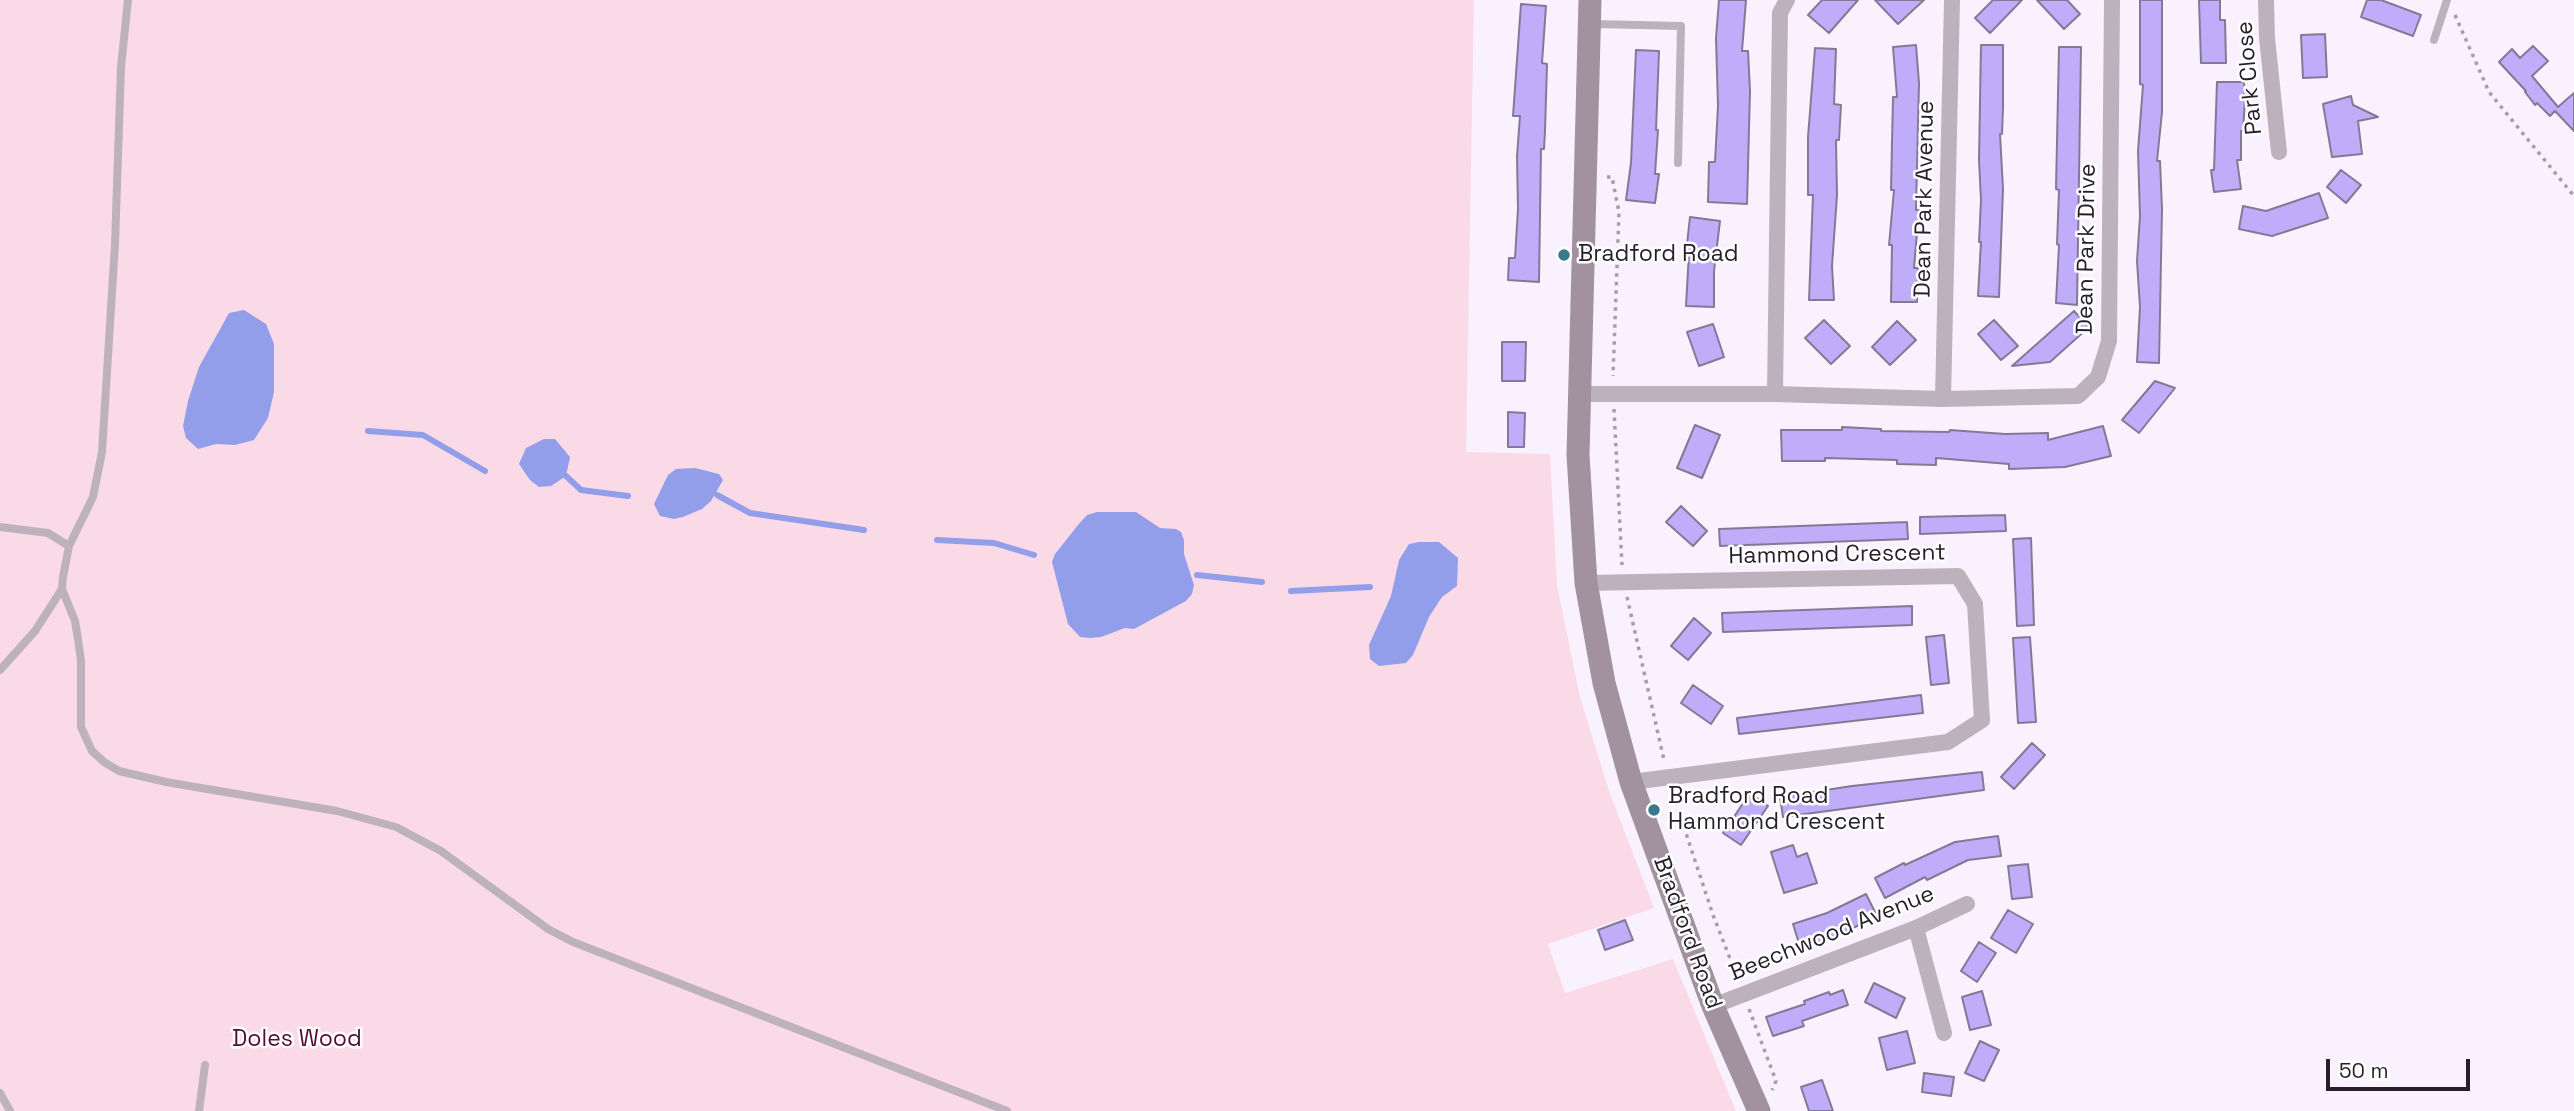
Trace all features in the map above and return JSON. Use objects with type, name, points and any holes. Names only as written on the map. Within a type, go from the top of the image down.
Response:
[{"type":"main road","name":"Bradford Road","points":[[1590,0],[1578,455],[1586,583],[1604,683],[1632,782],[1713,1006],[1759,1111]]},
{"type":"street","points":[[1775,394],[1780,13],[1787,0]]},
{"type":"street","name":"Dean Park Avenue","points":[[1943,398],[1952,0]]},
{"type":"street","name":"Dean Park Drive","points":[[1580,394],[1775,394],[1943,398],[2078,396],[2098,377],[2109,341],[2112,0]]},
{"type":"street","name":"Park Close","points":[[2266,0],[2267,38],[2279,152]]},
{"type":"street","name":"Hammond Crescent","points":[[1586,583],[1958,576],[1975,604],[1982,720],[1948,742],[1632,782]]},
{"type":"street","name":"Beechwood Avenue","points":[[1713,1006],[1916,928],[1967,904]]},
{"type":"street","points":[[1916,928],[1944,1033]]},
{"type":"lane","points":[[0,670],[35,631],[62,589],[69,546],[93,497],[102,452],[115,244],[121,67],[128,0]]},
{"type":"lane","points":[[2434,40],[2446,0]]},
{"type":"lane","points":[[1590,24],[1681,26],[1678,163]]},
{"type":"lane","points":[[0,527],[48,533],[69,546]]},
{"type":"lane","points":[[62,589],[75,621],[78,639],[81,727],[92,751],[119,771],[166,782],[337,811],[396,827],[449,856],[548,929],[573,942],[1007,1111]]},
{"type":"lane","points":[[199,1111],[205,1065]]},
{"type":"lane","points":[[0,1093],[8,1109]]},
{"type":"path","points":[[2454,12],[2489,92],[2574,196]]},
{"type":"path","points":[[1587,176],[1612,177],[1619,212],[1614,394],[1617,505],[1623,582],[1668,776],[1684,832],[1776,1081],[1772,1091]]},
{"type":"green space","name":"Doles Wood","points":[[0,0],[1474,0],[1466,452],[1550,454],[1557,585],[1580,697],[1609,791],[1654,908],[1548,944],[1565,993],[1673,959],[1736,1111],[0,1111]]},
{"type":"water","points":[[244,310],[266,324],[274,344],[274,392],[268,418],[254,440],[198,449],[186,438],[183,426],[199,367],[229,313]]},
{"type":"water","points":[[544,439],[555,439],[570,457],[566,476],[551,486],[539,487],[530,480],[519,464],[526,448]]},
{"type":"water","points":[[695,468],[719,474],[723,480],[711,501],[702,509],[683,517],[674,519],[660,516],[654,504],[668,475],[676,469]]},
{"type":"water","points":[[1097,512],[1136,512],[1160,528],[1181,532],[1184,554],[1194,585],[1192,594],[1186,601],[1134,629],[1125,628],[1090,638],[1080,637],[1068,624],[1052,562],[1055,554],[1087,515]]},
{"type":"water","points":[[1439,542],[1458,558],[1457,586],[1442,597],[1429,617],[1413,655],[1406,663],[1379,666],[1370,659],[1369,645],[1391,596],[1399,560],[1409,544]]},
{"type":"building","points":[[1719,0],[1746,0],[1742,51],[1748,51],[1750,91],[1747,204],[1708,202],[1709,162],[1715,162]]},
{"type":"building","points":[[1822,0],[1858,0],[1829,33],[1808,15]]},
{"type":"building","points":[[1875,0],[1924,0],[1898,24]]},
{"type":"building","points":[[1993,0],[2022,0],[1990,33],[1975,18]]},
{"type":"building","points":[[2037,0],[2067,0],[2080,14],[2064,29]]},
{"type":"building","points":[[2140,0],[2162,0],[2162,112],[2157,161],[2160,161],[2162,209],[2159,363],[2137,362],[2140,307],[2137,261],[2140,216],[2138,151],[2143,85],[2140,84]]},
{"type":"building","points":[[2199,0],[2220,0],[2220,20],[2225,20],[2226,63],[2201,63]]},
{"type":"building","points":[[2367,0],[2381,0],[2421,15],[2413,36],[2361,17]]},
{"type":"building","points":[[1521,4],[1546,6],[1542,63],[1547,64],[1544,149],[1541,149],[1539,282],[1508,280],[1509,258],[1515,258],[1518,209],[1517,156],[1520,116],[1513,116]]},
{"type":"building","points":[[2325,34],[2327,77],[2303,78],[2301,35]]},
{"type":"building","points":[[1916,45],[1919,83],[1916,210],[1919,210],[1914,268],[1918,268],[1917,302],[1891,302],[1892,245],[1889,245],[1894,190],[1891,190],[1893,97],[1897,97],[1893,47]]},
{"type":"building","points":[[1981,45],[2003,45],[2000,134],[2003,189],[1999,297],[1978,296],[1981,242]]},
{"type":"building","points":[[2533,46],[2548,61],[2532,76],[2558,107],[2574,93],[2574,131],[2555,111],[2550,116],[2537,103],[2535,105],[2499,62],[2512,49],[2520,58]]},
{"type":"building","points":[[2059,47],[2081,47],[2077,305],[2056,303],[2059,245],[2059,190],[2056,189]]},
{"type":"building","points":[[1815,48],[1836,49],[1834,104],[1841,105],[1839,140],[1836,140],[1837,195],[1832,266],[1834,300],[1809,300],[1813,195],[1808,195],[1808,137]]},
{"type":"building","points":[[1636,50],[1659,51],[1655,174],[1659,174],[1655,203],[1626,200],[1631,163]]},
{"type":"building","points":[[2217,82],[2244,82],[2245,100],[2241,160],[2237,160],[2241,189],[2214,192],[2211,170],[2214,170]]},
{"type":"building","points":[[2351,96],[2353,105],[2378,117],[2358,121],[2362,154],[2332,157],[2323,104]]},
{"type":"building","points":[[2341,170],[2361,185],[2346,203],[2327,187]]},
{"type":"building","points":[[2319,193],[2328,218],[2272,236],[2239,229],[2243,206],[2266,211]]},
{"type":"building","points":[[1690,217],[1720,221],[1714,271],[1714,307],[1686,306],[1689,253],[1686,253]]},
{"type":"building","points":[[2074,311],[2089,327],[2050,362],[2012,366]]},
{"type":"building","points":[[1824,320],[1850,346],[1831,364],[1805,338]]},
{"type":"building","points":[[1994,320],[2018,346],[2001,360],[1978,334]]},
{"type":"building","points":[[1897,321],[1916,340],[1890,365],[1872,347]]},
{"type":"building","points":[[1713,324],[1724,357],[1699,366],[1687,332]]},
{"type":"building","points":[[1502,342],[1526,342],[1525,381],[1502,381]]},
{"type":"building","points":[[2155,381],[2175,388],[2139,433],[2122,420]]},
{"type":"building","points":[[1508,412],[1525,413],[1524,447],[1508,447]]},
{"type":"building","points":[[1695,425],[1720,435],[1702,478],[1677,468]]},
{"type":"building","points":[[2103,426],[2111,456],[2065,467],[2009,469],[2009,464],[1936,458],[1936,465],[1897,464],[1897,460],[1825,458],[1825,461],[1782,461],[1781,430],[1842,430],[1842,427],[1881,431],[2048,433],[2048,440]]},
{"type":"building","points":[[1681,506],[1707,531],[1693,546],[1666,522]]},
{"type":"building","points":[[2005,515],[2006,531],[1920,534],[1920,517]]},
{"type":"building","points":[[1907,522],[1908,539],[1720,546],[1719,529]]},
{"type":"building","points":[[2031,538],[2034,625],[2017,626],[2013,539]]},
{"type":"building","points":[[1912,606],[1912,625],[1723,632],[1722,613]]},
{"type":"building","points":[[1694,618],[1711,633],[1688,660],[1671,646]]},
{"type":"building","points":[[1944,635],[1949,683],[1931,685],[1926,637]]},
{"type":"building","points":[[2030,637],[2036,722],[2018,723],[2013,638]]},
{"type":"building","points":[[1693,685],[1723,706],[1711,724],[1681,703]]},
{"type":"building","points":[[1921,695],[1923,713],[1739,734],[1737,718]]},
{"type":"building","points":[[2032,743],[2045,755],[2014,789],[2001,777]]},
{"type":"building","points":[[1982,772],[1984,790],[1783,817],[1780,797]]},
{"type":"building","points":[[1750,793],[1768,806],[1741,845],[1723,833]]},
{"type":"building","points":[[1998,836],[2001,856],[1968,860],[1927,880],[1925,877],[1885,898],[1875,878],[1955,842]]},
{"type":"building","points":[[1793,845],[1797,857],[1807,853],[1817,883],[1784,893],[1771,852]]},
{"type":"building","points":[[2028,864],[2032,897],[2012,899],[2008,866]]},
{"type":"building","points":[[1866,894],[1877,916],[1825,942],[1801,950],[1793,924],[1827,913]]},
{"type":"building","points":[[2008,910],[2033,924],[2016,953],[1991,938]]},
{"type":"building","points":[[1625,920],[1633,940],[1605,950],[1598,930]]},
{"type":"building","points":[[1979,942],[1996,953],[1977,982],[1961,971]]},
{"type":"building","points":[[1874,983],[1905,998],[1896,1018],[1865,1002]]},
{"type":"building","points":[[1843,990],[1848,1005],[1802,1021],[1804,1026],[1773,1036],[1766,1017],[1805,1004],[1804,1001],[1829,992],[1830,995]]},
{"type":"building","points":[[1982,991],[1991,1025],[1970,1030],[1962,997]]},
{"type":"building","points":[[1907,1031],[1915,1063],[1887,1070],[1879,1038]]},
{"type":"building","points":[[1980,1041],[1999,1050],[1984,1081],[1965,1073]]},
{"type":"building","points":[[1924,1073],[1954,1077],[1951,1096],[1922,1092]]},
{"type":"building","points":[[1822,1080],[1833,1111],[1809,1111],[1801,1087]]},
{"type":"waterway","points":[[368,431],[423,435],[485,471]]},
{"type":"waterway","points":[[566,476],[581,490],[628,496]]},
{"type":"waterway","points":[[717,495],[750,513],[864,530]]},
{"type":"waterway","points":[[937,540],[994,543],[1034,555]]},
{"type":"waterway","points":[[1197,575],[1262,582]]},
{"type":"waterway","points":[[1291,591],[1370,587]]},
{"type":"place","name":"Bradford Road","points":[[1564,255]]},
{"type":"place","name":"Bradford Road Hammond Crescent","points":[[1654,810]]}]
